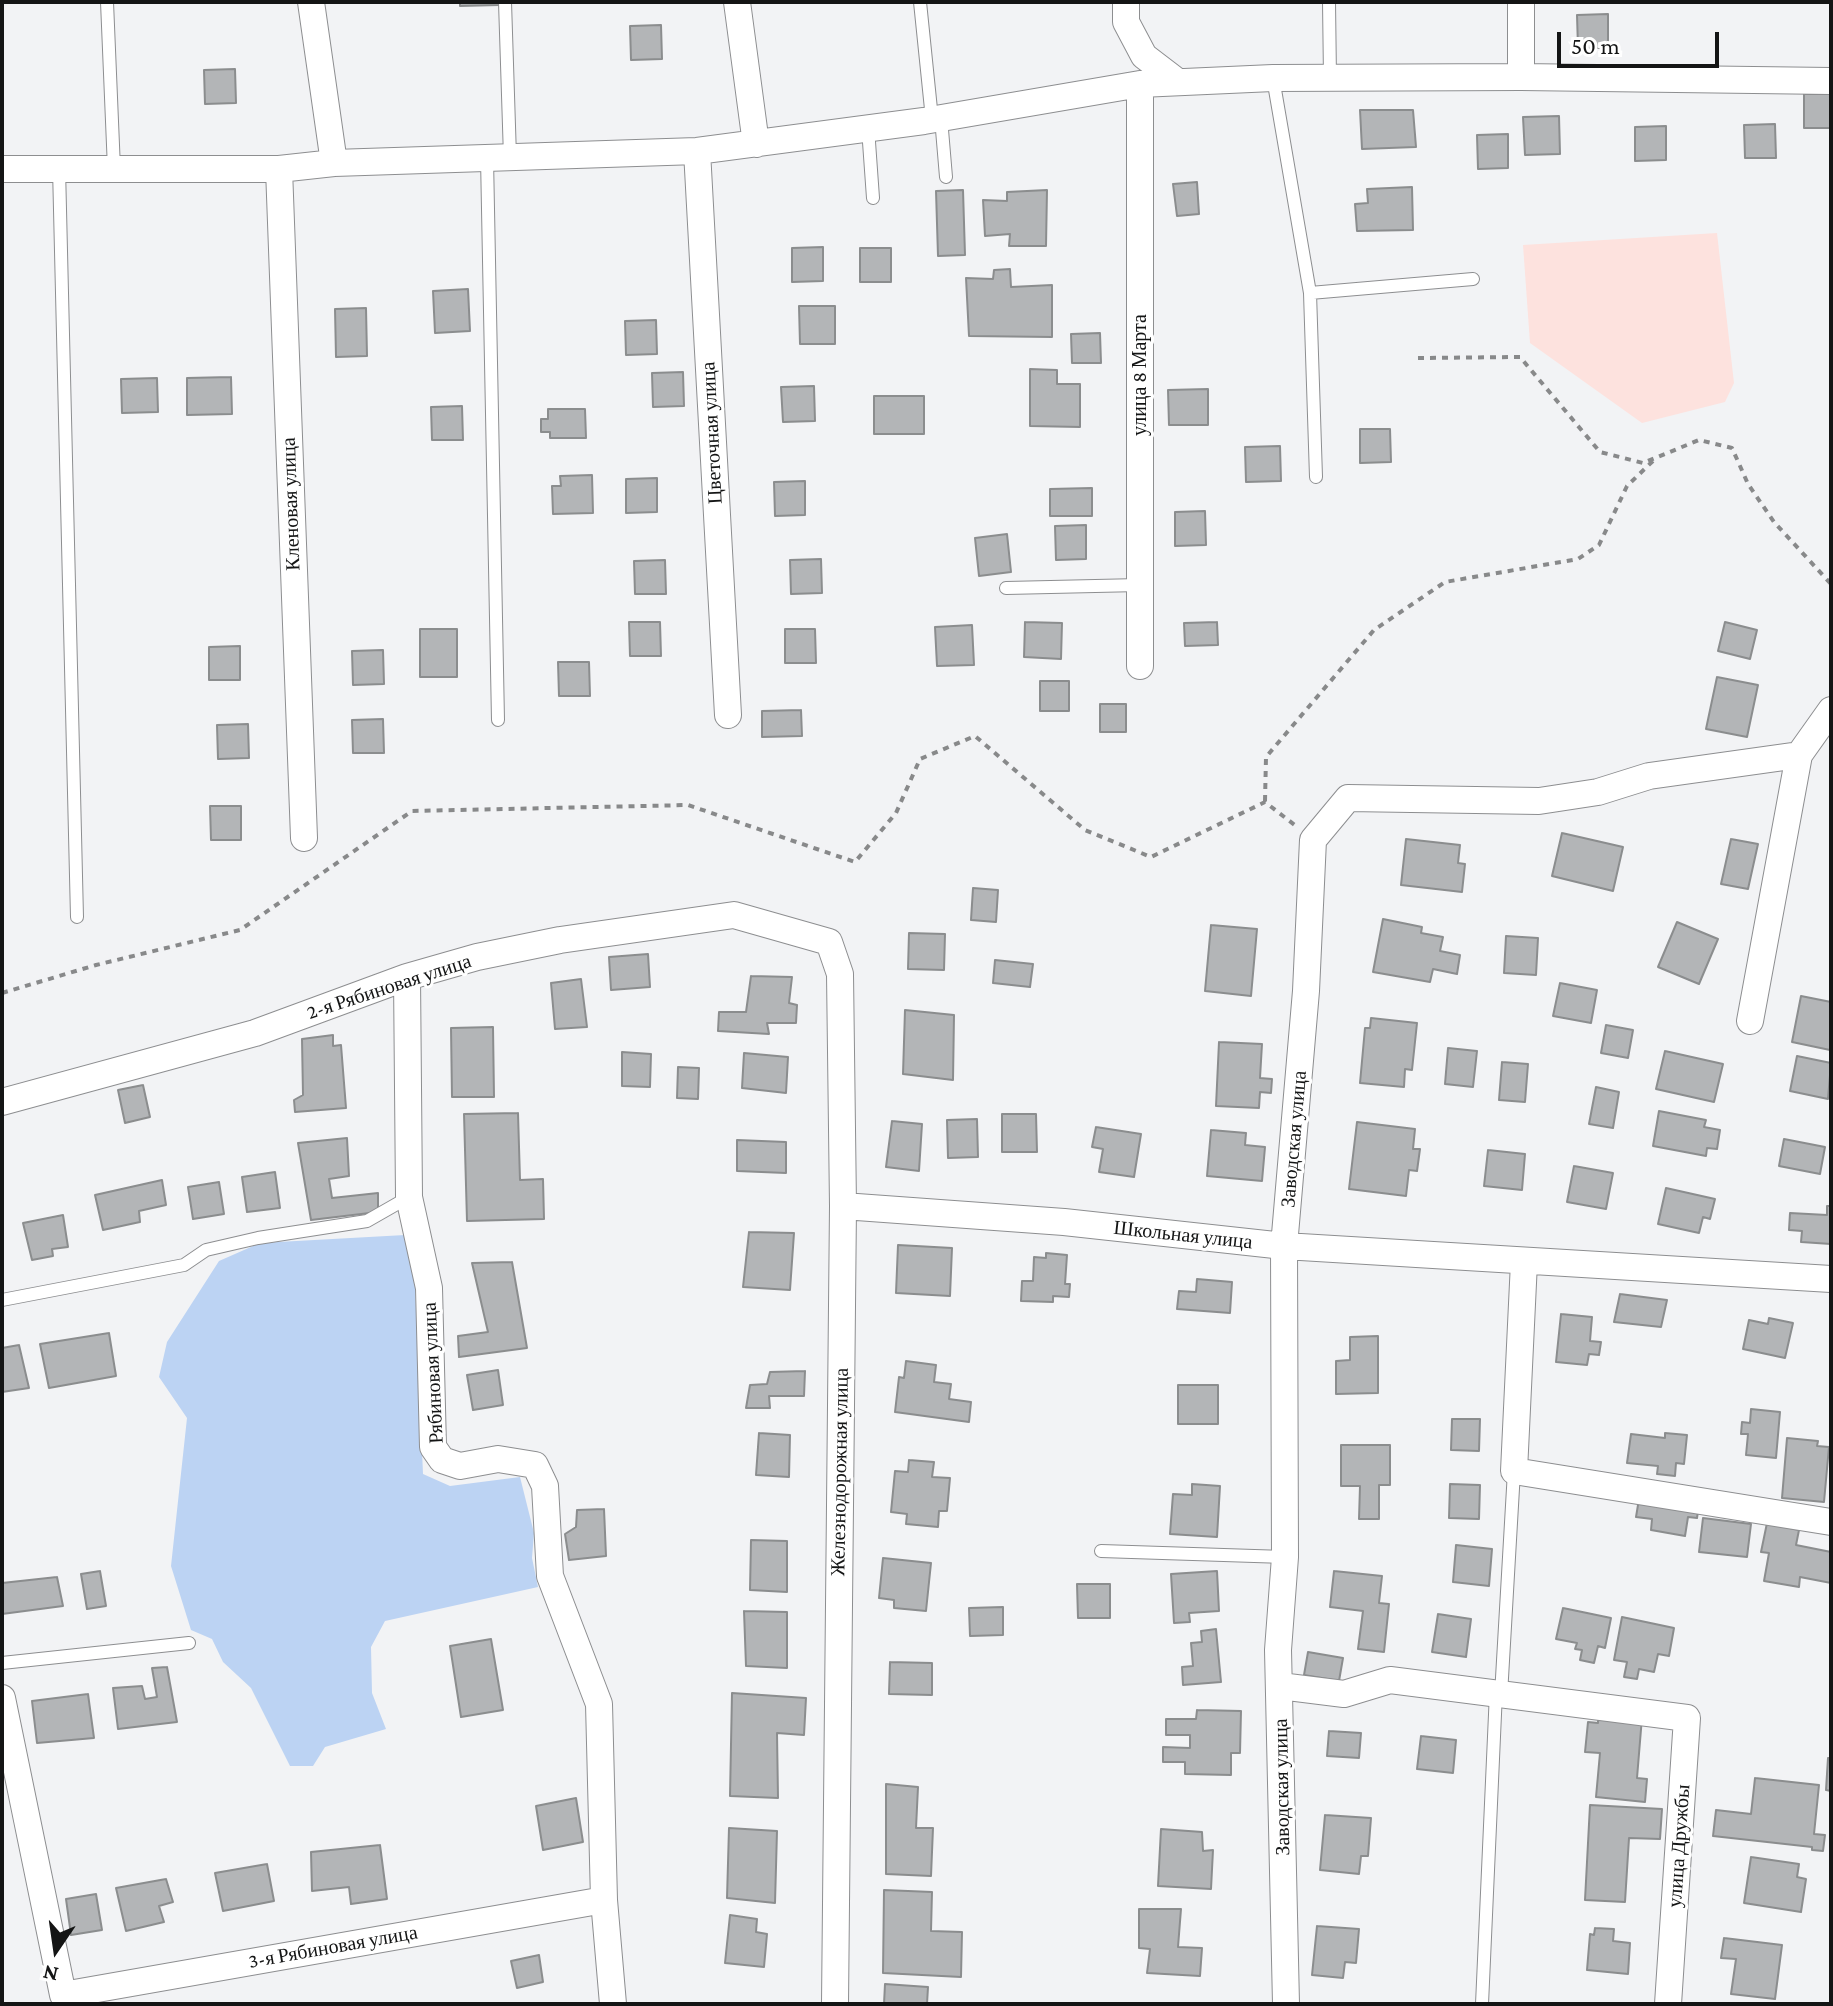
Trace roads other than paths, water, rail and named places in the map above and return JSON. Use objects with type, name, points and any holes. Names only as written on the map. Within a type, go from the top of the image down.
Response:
[{"type":"street","points":[[311,2],[334,163]]},
{"type":"street","points":[[737,2],[756,144]]},
{"type":"street","points":[[1126,2],[1126,22],[1144,56],[1178,82]]},
{"type":"street","points":[[1521,2],[1521,77]]},
{"type":"street","points":[[2,169],[279,169],[334,163],[697,151],[936,119],[1140,84],[1178,82],[1273,78],[1521,77],[1831,81]]},
{"type":"street","name":"улица 8 Марта","points":[[1140,84],[1140,666]]},
{"type":"street","name":"Цветочная улица","points":[[697,151],[728,715]]},
{"type":"street","name":"Кленовая улица","points":[[279,169],[304,838]]},
{"type":"street","points":[[1750,1021],[1799,755],[1831,710]]},
{"type":"street","name":"Заводская улица","points":[[1286,2004],[1278,1650],[1285,1557],[1284,1246],[1306,991],[1313,840],[1348,798],[1539,801],[1598,792],[1649,776],[1799,755]]},
{"type":"street","name":"2-я Рябиновая улица","points":[[2,1102],[255,1033],[407,977],[477,957],[560,940],[734,915],[829,942]]},
{"type":"street","name":"Железнодорожная улица","points":[[829,942],[840,974],[843,1206],[835,2004]]},
{"type":"street","name":"Рябиновая улица","points":[[407,977],[409,1197],[429,1288],[433,1447],[442,1460],[460,1466],[498,1459],[535,1465],[545,1486],[550,1576],[599,1704],[604,1900],[613,2004]]},
{"type":"street","name":"Школьная улица","points":[[843,1206],[1064,1222],[1284,1246],[1831,1279]]},
{"type":"street","points":[[1524,1262],[1514,1471],[1831,1522]]},
{"type":"street","points":[[1280,1686],[1344,1694],[1390,1680],[1499,1693]]},
{"type":"street","name":"улица Дружбы","points":[[1499,1693],[1687,1718],[1668,2004]]},
{"type":"street","name":"3-я Рябиновая улица","points":[[2,1698],[63,1995],[604,1900]]},
{"type":"lane","points":[[107,2],[114,169]]},
{"type":"lane","points":[[498,720],[499,158],[505,2]]},
{"type":"lane","points":[[920,2],[946,177]]},
{"type":"lane","points":[[1329,2],[1330,78]]},
{"type":"lane","points":[[1273,78],[1310,293],[1316,477]]},
{"type":"lane","points":[[868,128],[873,198]]},
{"type":"lane","points":[[59,168],[77,917]]},
{"type":"lane","points":[[1310,293],[1473,279]]},
{"type":"lane","points":[[1006,588],[1140,585]]},
{"type":"lane","points":[[2,1300],[184,1265],[206,1250],[258,1238],[367,1221],[409,1197]]},
{"type":"lane","points":[[1482,2004],[1514,1471]]},
{"type":"lane","points":[[1101,1551],[1285,1557]]},
{"type":"lane","points":[[2,1663],[189,1643]]},
{"type":"water","points":[[405,1235],[415,1287],[423,1474],[450,1486],[520,1477],[534,1533],[532,1558],[538,1587],[385,1621],[371,1647],[372,1693],[386,1729],[325,1747],[313,1766],[290,1766],[251,1688],[223,1662],[212,1639],[191,1630],[171,1566],[187,1418],[159,1377],[167,1342],[219,1261],[260,1243]]}]
